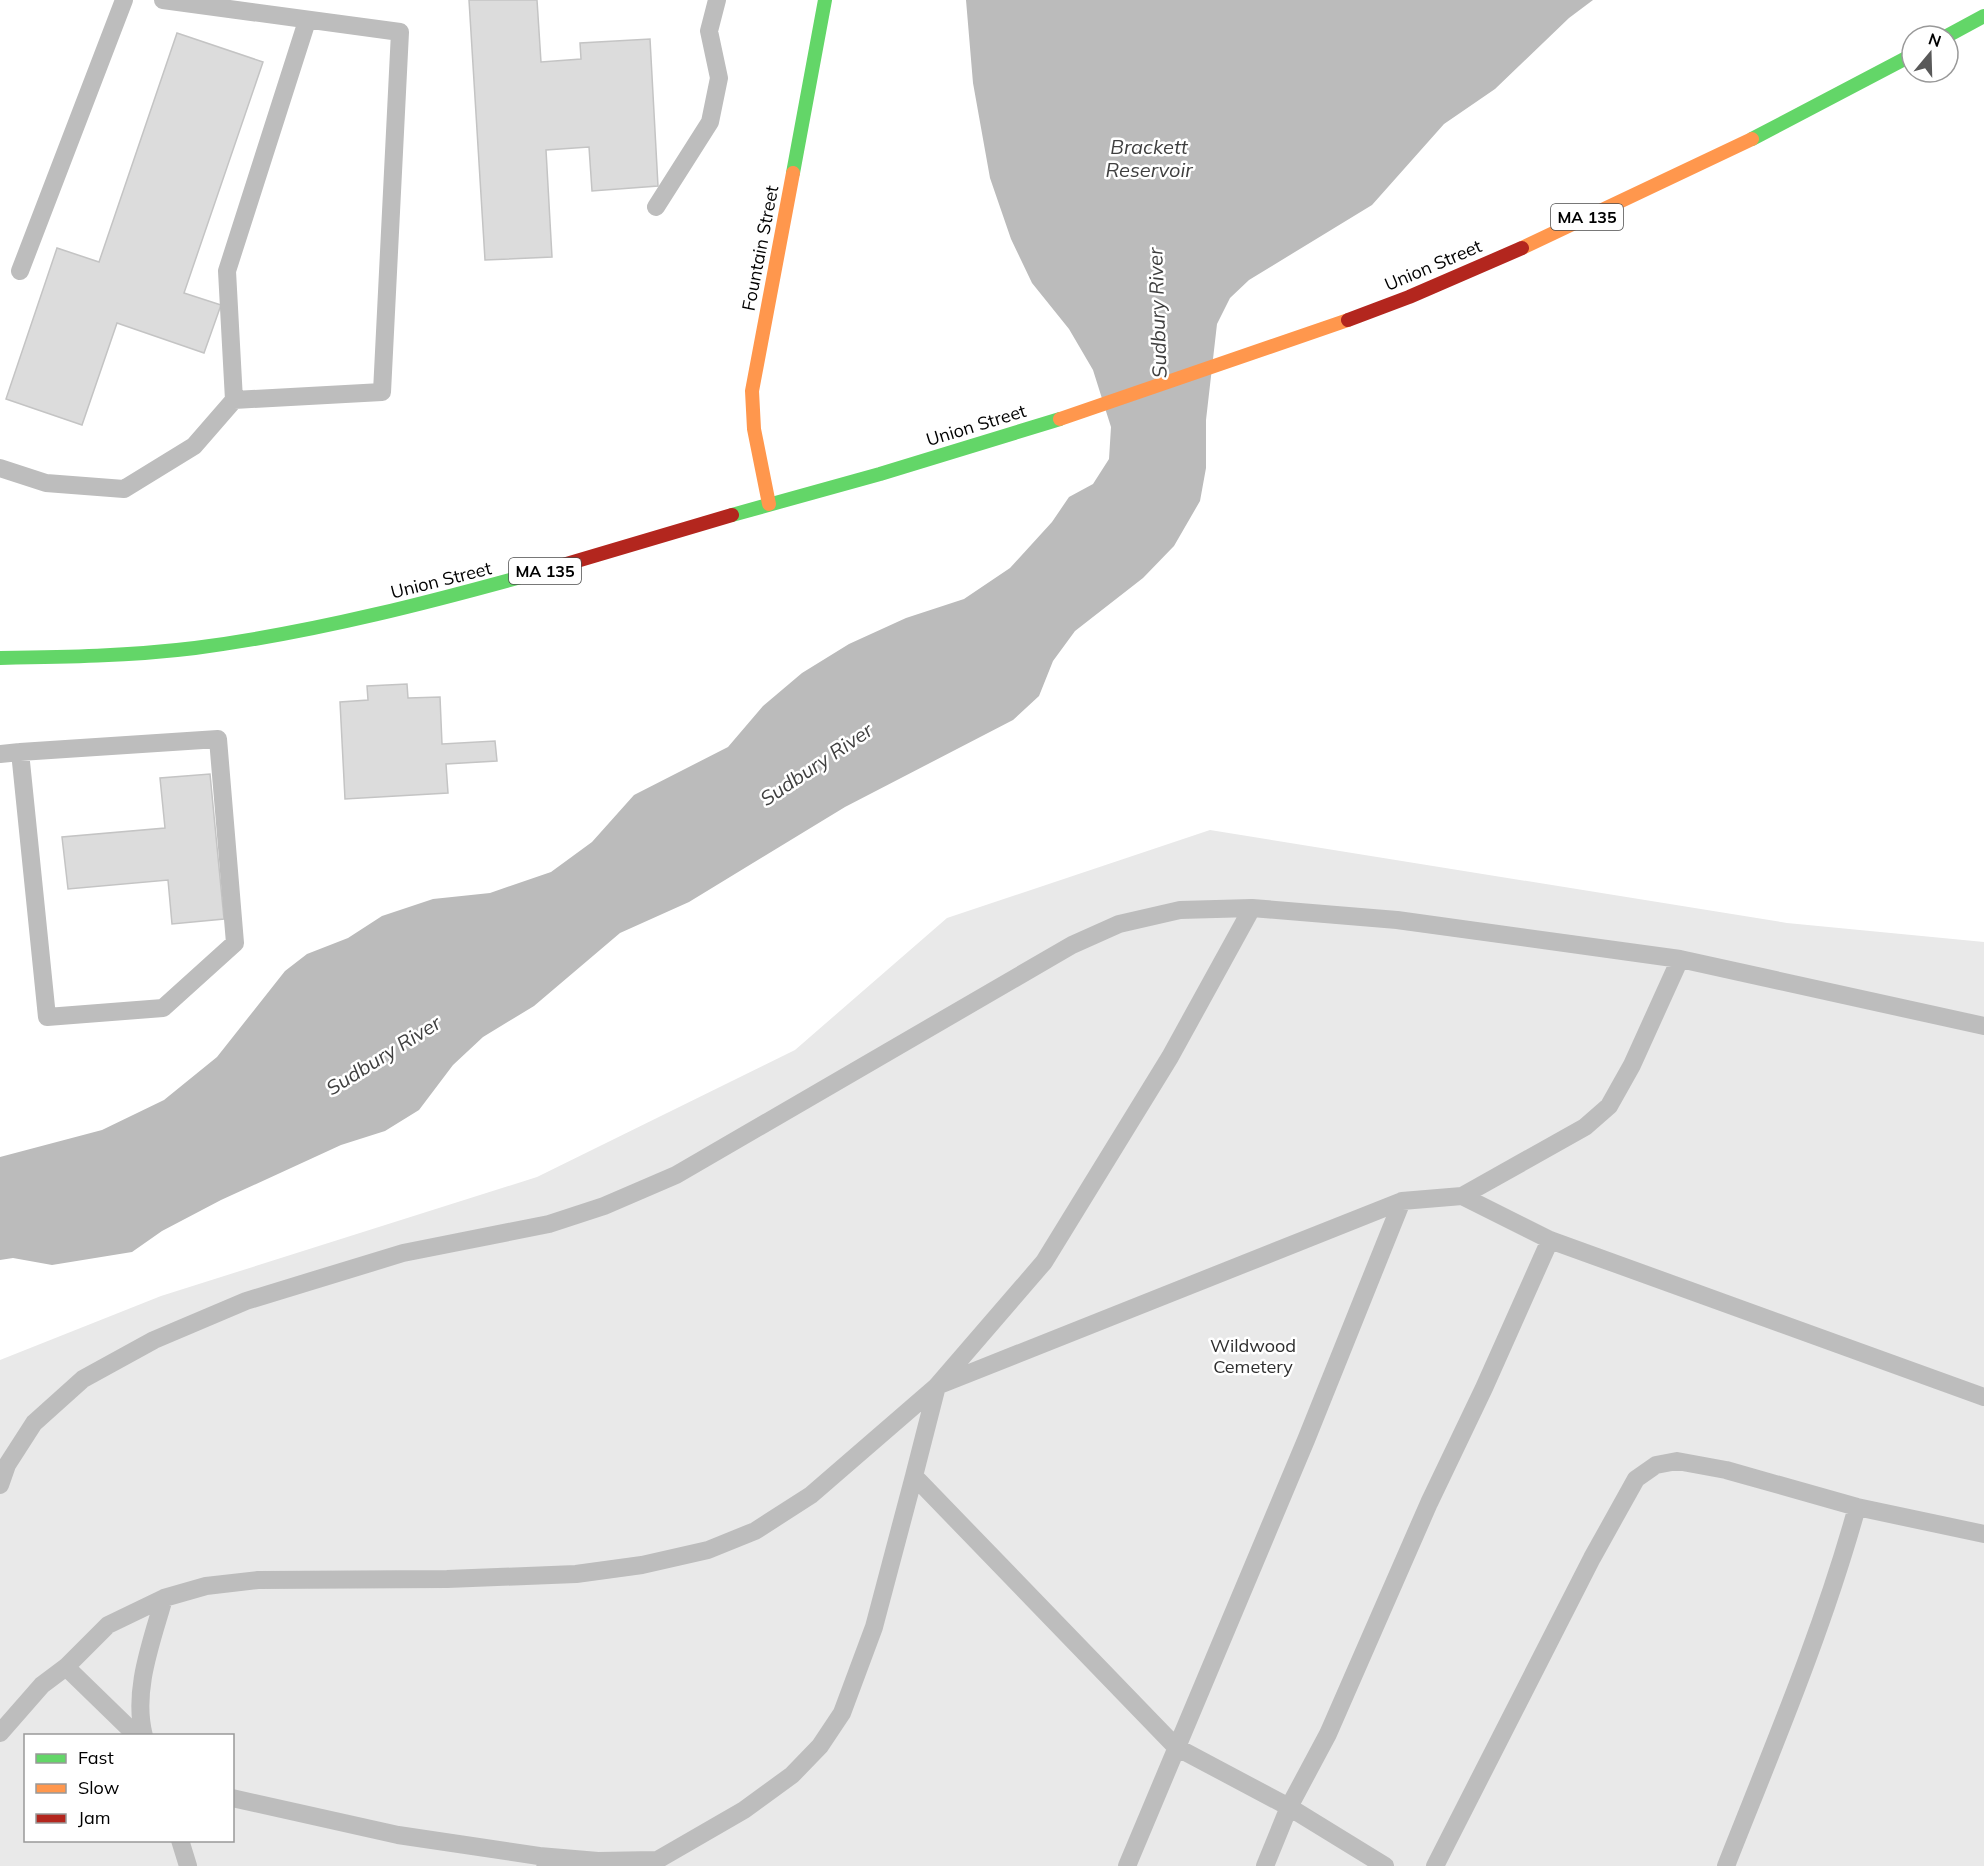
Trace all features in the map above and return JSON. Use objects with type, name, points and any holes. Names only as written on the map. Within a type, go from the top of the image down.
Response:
[{"type":"main road","name":"Fountain Street","points":[[769,504],[754,429],[752,391],[825,0]]},
{"type":"main road","points":[[1960,29],[1984,16]]},
{"type":"main road","name":"Union Street","points":[[0,658],[131,656],[256,641],[458,596],[769,504],[880,474],[1076,413],[1251,354],[1406,298],[1629,199],[1781,126],[1900,62]]},
{"type":"lane","points":[[20,271],[124,0]]},
{"type":"lane","points":[[163,0],[400,32],[382,392],[234,400]]},
{"type":"lane","points":[[656,207],[710,122],[719,78],[709,31],[717,0]]},
{"type":"lane","points":[[0,468],[46,483],[124,489],[194,446],[234,400],[227,270],[307,21]]},
{"type":"lane","points":[[0,754],[20,752],[218,739],[235,943],[163,1008],[47,1017],[20,752]]},
{"type":"lane","points":[[0,1733],[42,1685],[66,1667],[108,1625],[164,1598],[206,1586],[258,1580],[447,1579],[576,1574],[642,1565],[708,1550],[755,1531],[812,1495],[937,1386],[1044,1262],[1170,1057],[1252,908]]},
{"type":"lane","points":[[0,1485],[7,1465],[34,1423],[82,1378],[154,1340],[246,1301],[403,1252],[549,1224],[604,1206],[676,1175],[1072,945],[1119,924],[1180,910],[1252,908],[1397,920],[1680,959],[1984,1026]]},
{"type":"lane","points":[[937,1386],[1402,1201],[1462,1196],[1586,1127],[1609,1106],[1632,1065],[1680,959]]},
{"type":"lane","points":[[1462,1196],[1550,1240],[1984,1397]]},
{"type":"lane","points":[[1127,1866],[1302,1451],[1402,1201]]},
{"type":"lane","points":[[1264,1866],[1289,1807],[1328,1734],[1429,1503],[1484,1388],[1550,1240]]},
{"type":"lane","points":[[234,1798],[398,1835],[545,1861],[651,1863],[744,1810],[792,1775],[820,1746],[842,1713],[874,1627],[937,1386]]},
{"type":"lane","points":[[1435,1866],[1592,1558],[1636,1479],[1646,1470],[1666,1462],[1726,1470],[1857,1507],[1984,1534]]},
{"type":"lane","points":[[914,1476],[1176,1747],[1289,1807],[1385,1866]]},
{"type":"lane","points":[[1726,1866],[1803,1673],[1838,1574],[1857,1507]]},
{"type":"lane","points":[[144,1734],[140,1703],[147,1656],[164,1598]]},
{"type":"lane","points":[[66,1667],[135,1734]]},
{"type":"lane","points":[[181,1842],[188,1866]]},
{"type":"green space","name":"Wildwood Cemetery","points":[[1210,830],[1787,923],[1984,942],[1984,1866],[0,1866],[0,1360],[161,1296],[537,1177],[795,1050],[947,918]]},
{"type":"water","points":[[966,0],[1593,0],[1569,18],[1495,89],[1444,124],[1372,205],[1249,280],[1230,298],[1217,324],[1206,420],[1206,468],[1200,501],[1174,546],[1143,578],[1075,631],[1053,661],[1039,696],[1013,720],[845,807],[689,902],[620,933],[534,1006],[483,1037],[453,1065],[419,1110],[385,1131],[341,1145],[221,1200],[162,1231],[132,1252],[52,1265],[13,1258],[0,1260],[0,1157],[102,1130],[164,1100],[217,1057],[285,971],[307,954],[348,938],[382,916],[433,899],[490,893],[551,872],[592,842],[634,795],[728,747],[763,706],[802,673],[849,644],[906,618],[964,599],[1010,568],[1052,522],[1069,497],[1093,484],[1109,459],[1111,427],[1093,370],[1069,329],[1032,283],[1011,239],[990,178],[973,83]]},
{"type":"building","points":[[469,0],[537,0],[541,62],[581,59],[580,43],[650,39],[658,186],[592,191],[589,147],[546,150],[552,257],[485,260]]},
{"type":"building","points":[[177,33],[263,62],[184,293],[221,305],[204,353],[117,323],[82,425],[6,399],[57,248],[99,262]]},
{"type":"building","points":[[407,684],[408,698],[440,697],[442,744],[495,741],[497,761],[446,764],[448,793],[345,799],[340,702],[368,700],[367,686]]},
{"type":"building","points":[[210,774],[224,919],[172,924],[168,880],[68,889],[62,837],[165,828],[160,778]]},
{"type":"traffic: fast","points":[[793,173],[825,0]]},
{"type":"traffic: fast","points":[[1960,29],[1984,16]]},
{"type":"traffic: fast","points":[[1752,139],[1900,61]]},
{"type":"traffic: fast","points":[[732,515],[880,474],[1060,419]]},
{"type":"traffic: fast","points":[[0,658],[146,653],[241,641],[376,614],[553,568]]},
{"type":"traffic: slow","points":[[1522,248],[1752,139]]},
{"type":"traffic: slow","points":[[769,504],[754,429],[752,391],[793,173]]},
{"type":"traffic: slow","points":[[1060,419],[1348,320]]},
{"type":"traffic: jam","points":[[1348,320],[1409,297],[1522,248]]},
{"type":"traffic: jam","points":[[553,568],[732,515]]},
{"type":"water label","name":"Brackett Reservoir","points":[[1149,158]]},
{"type":"water label","name":"Sudbury River","points":[[1157,313]]},
{"type":"water label","name":"Sudbury River","points":[[816,764]]},
{"type":"water label","name":"Sudbury River","points":[[383,1055]]}]
